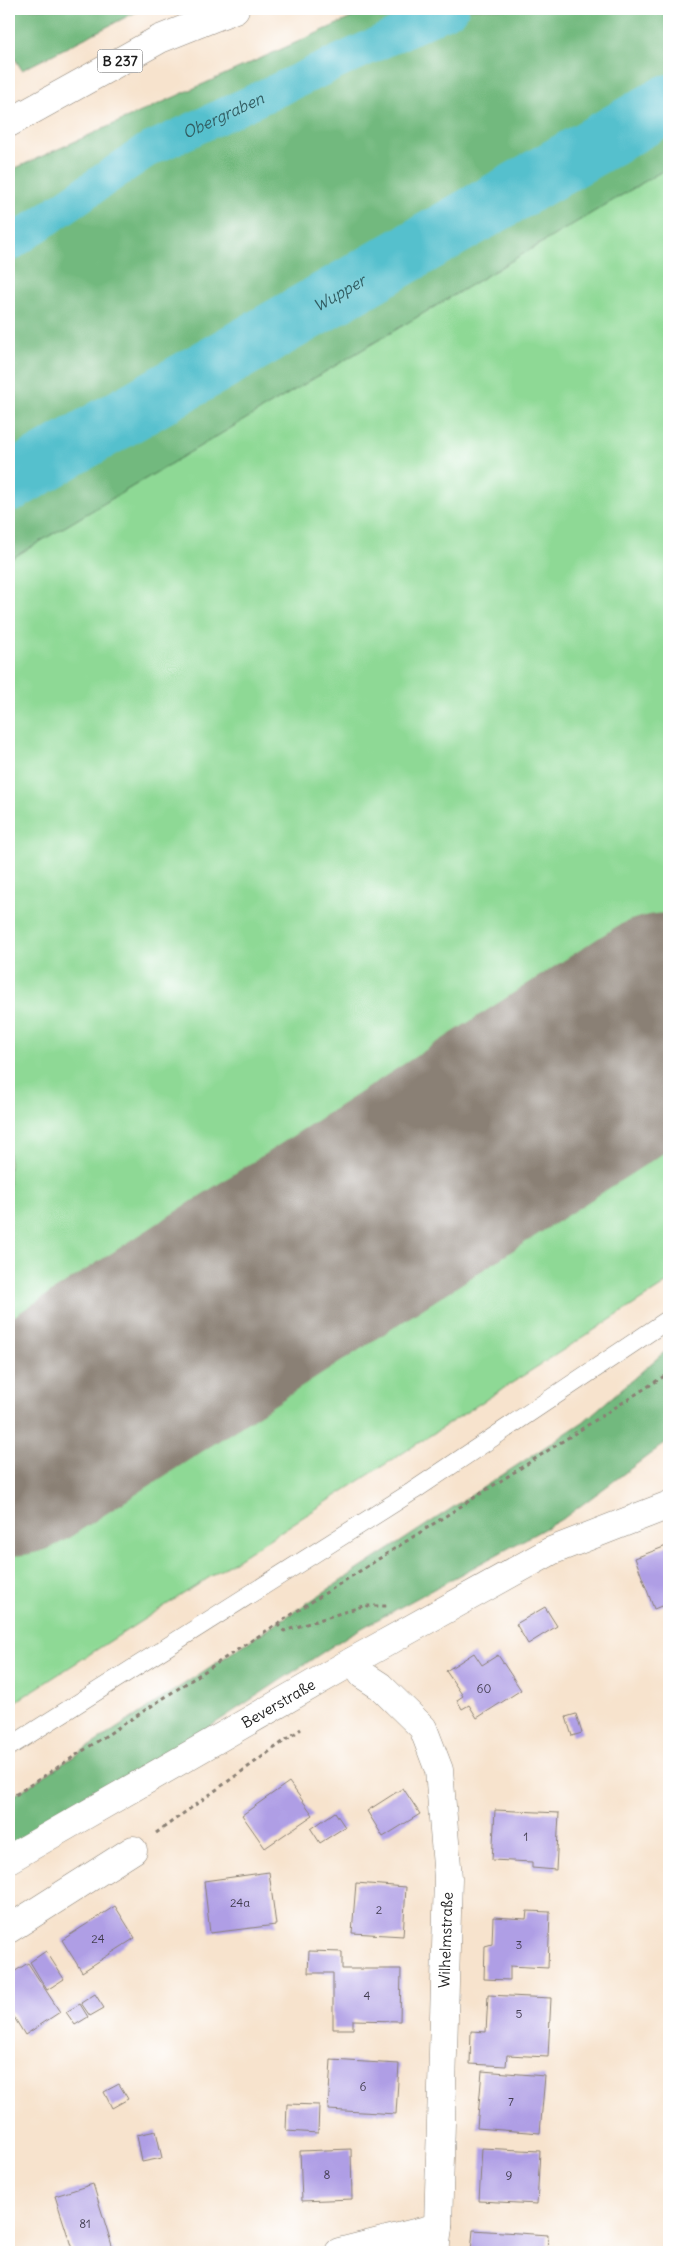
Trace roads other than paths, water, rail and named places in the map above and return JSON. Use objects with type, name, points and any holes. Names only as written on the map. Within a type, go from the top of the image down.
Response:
[{"type":"street","name":"B 237","points":[[9,123],[160,39],[235,9]]},
{"type":"street","name":"Beverstraße","points":[[9,1859],[353,1661],[551,1551],[669,1505]]},
{"type":"street","name":"Wilhelmstraße","points":[[353,1661],[363,1675],[380,1686],[423,1728],[439,1770],[448,1878],[436,2240]]},
{"type":"street","points":[[9,1930],[134,1850]]},
{"type":"street","points":[[339,2252],[436,2240]]},
{"type":"lane","points":[[9,1747],[413,1491],[669,1319]]},
{"type":"waterway","name":"Obergraben","points":[[9,245],[146,151],[452,9]]},
{"type":"waterway","name":"Wupper","points":[[9,483],[669,103]]}]
